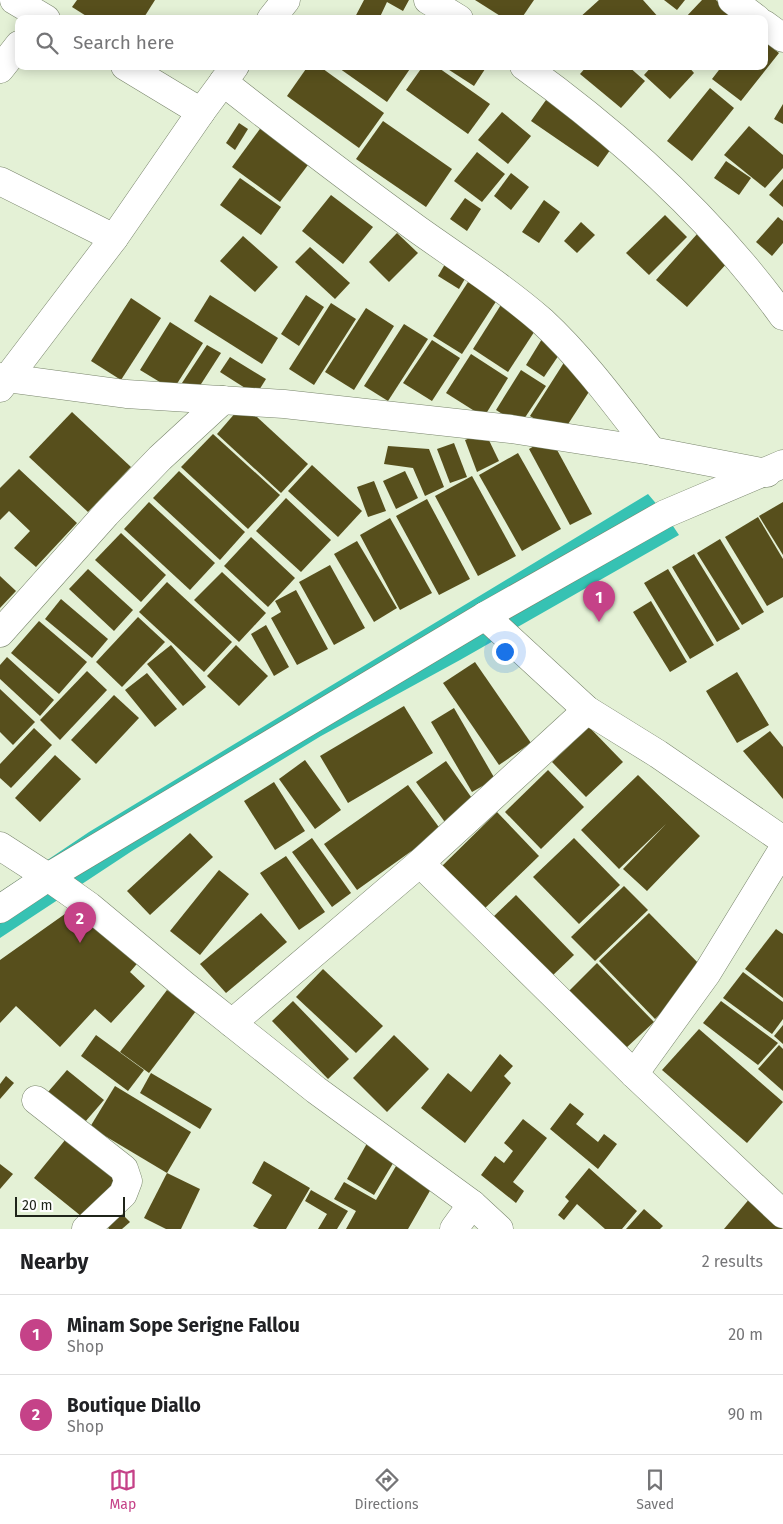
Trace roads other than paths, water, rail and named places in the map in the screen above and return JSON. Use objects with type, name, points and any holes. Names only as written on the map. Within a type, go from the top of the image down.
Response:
[{"type":"street","points":[[14,0],[44,13]]},
{"type":"street","points":[[274,15],[286,0]]},
{"type":"street","points":[[428,0],[452,15]]},
{"type":"street","points":[[732,0],[752,15]]},
{"type":"street","points":[[768,27],[783,38]]},
{"type":"street","points":[[0,69],[15,50]]},
{"type":"street","points":[[132,70],[201,112]]},
{"type":"street","points":[[529,70],[621,141],[656,174],[723,243],[767,294],[783,316]]},
{"type":"street","points":[[2,381],[114,238],[229,74],[317,156],[505,291],[542,321],[578,357],[652,451]]},
{"type":"street","points":[[0,181],[114,238]]},
{"type":"street","points":[[2,381],[126,394],[284,404],[511,429],[776,470]]},
{"type":"street","points":[[0,633],[133,486],[160,458],[223,400]]},
{"type":"street","points":[[0,909],[48,877],[485,616],[665,514],[776,470]]},
{"type":"street","points":[[485,616],[587,710],[658,754],[783,840]]},
{"type":"street","points":[[232,1022],[420,863],[587,710]]},
{"type":"street","points":[[0,846],[89,906],[184,985],[316,1090],[472,1204],[500,1229]]},
{"type":"street","points":[[634,1074],[707,973],[783,850]]},
{"type":"street","points":[[420,863],[634,1074],[783,1214]]},
{"type":"street","points":[[36,1100],[124,1169],[128,1181],[123,1194],[86,1229]]},
{"type":"street","points":[[454,1229],[472,1204]]},
{"type":"water","points":[[648,494],[679,535],[460,660],[321,736],[132,851],[0,938],[0,892],[89,832]]},
{"type":"place","name":"Minam Sope Serigne Fallou","points":[[599,622]]},
{"type":"place","name":"Boutique Diallo","points":[[80,943]]}]
